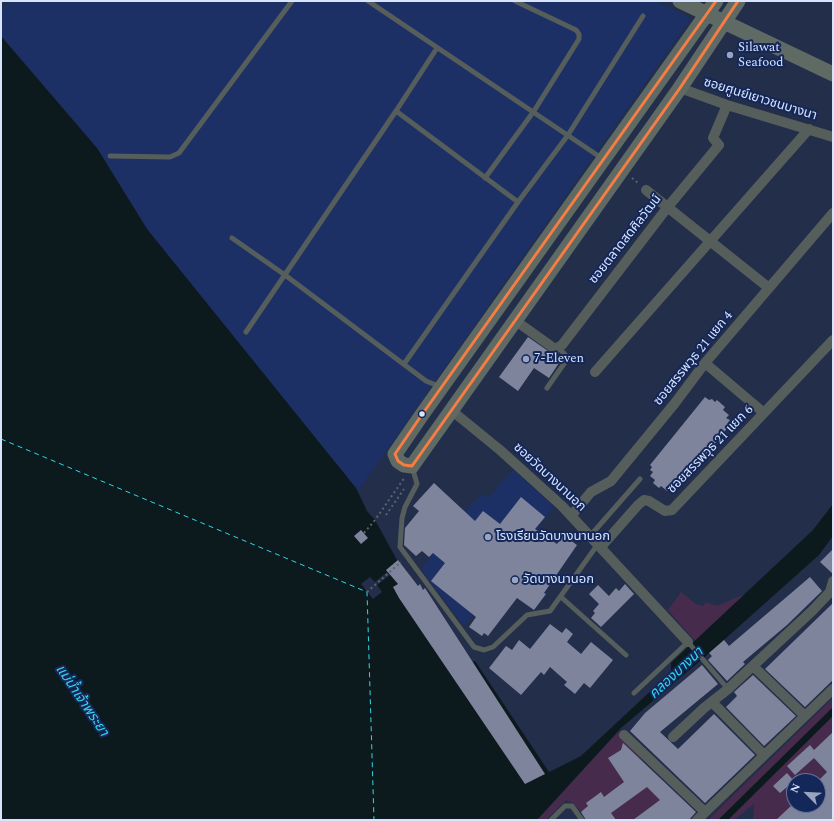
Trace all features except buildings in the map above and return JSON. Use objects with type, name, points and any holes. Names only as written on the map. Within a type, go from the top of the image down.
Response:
[{"type":"street","points":[[680,1],[833,74]]},
{"type":"street","points":[[716,1],[395,454],[398,461],[413,471],[455,405],[680,88],[738,1]]},
{"type":"street","name":"ซอยศูนย์เยาวชนบางนา","points":[[680,88],[727,105],[833,137]]},
{"type":"street","name":"ซอยตลาดสดศิลวัฒน์","points":[[559,348],[667,208],[718,145],[713,138],[727,105]]},
{"type":"street","points":[[595,372],[809,129]]},
{"type":"street","points":[[646,190],[769,288]]},
{"type":"street","name":"ซอยสรรพวุธ 21 แยก 4","points":[[571,516],[591,492],[611,481],[675,403],[705,363],[833,213]]},
{"type":"street","points":[[516,321],[555,348],[559,348]]},
{"type":"street","name":"ซอยสรรพวุธ 21 แยก 6","points":[[600,545],[644,500],[649,501],[665,511],[672,510],[833,340]]},
{"type":"street","points":[[705,363],[764,413]]},
{"type":"street","points":[[442,387],[455,405]]},
{"type":"street","name":"ซอยวัดบางนานอก","points":[[455,405],[600,545],[689,643]]},
{"type":"street","points":[[673,737],[754,666],[830,592],[833,581]]},
{"type":"street","points":[[754,666],[805,716]]},
{"type":"street","points":[[698,820],[833,689]]},
{"type":"street","points":[[712,702],[764,755]]},
{"type":"street","points":[[624,735],[705,812]]},
{"type":"lane","points":[[110,156],[170,158],[178,153],[292,1]]},
{"type":"lane","points":[[368,1],[534,111],[604,160]]},
{"type":"lane","points":[[485,178],[534,111],[579,39],[579,34],[576,30],[514,1]]},
{"type":"lane","points":[[404,364],[518,202],[568,134],[642,16]]},
{"type":"lane","points":[[246,332],[437,48]]},
{"type":"lane","points":[[396,111],[518,202]]},
{"type":"lane","points":[[232,238],[285,275],[426,381],[442,387]]},
{"type":"lane","points":[[547,388],[568,358],[559,348]]},
{"type":"lane","points":[[413,471],[417,484],[405,507],[402,518],[400,547],[474,647],[484,650],[493,647],[523,618],[533,612],[550,611],[600,545]]},
{"type":"lane","points":[[590,536],[640,479]]},
{"type":"lane","points":[[561,597],[626,655]]},
{"type":"lane","points":[[634,693],[689,643],[728,689]]},
{"type":"lane","points":[[551,820],[565,806],[572,806],[582,820]]},
{"type":"path","points":[[622,170],[646,190]]},
{"type":"path","points":[[386,515],[413,471]]},
{"type":"path","points":[[364,533],[413,471]]},
{"type":"path","points":[[367,592],[400,563]]},
{"type":"shaded area","points":[[9,1],[655,1],[691,18],[358,491],[147,229],[97,148],[1,36],[1,11]]},
{"type":"shaded area","name":"โรงเรียนวัดบางนานอก","points":[[513,470],[554,506],[464,626],[421,569],[469,506],[483,494],[488,498]]},
{"type":"shaded area","points":[[681,592],[696,604],[703,606],[706,602],[717,606],[747,593],[696,642],[668,610]]},
{"type":"shaded area","points":[[833,698],[833,820],[753,820],[754,804],[734,820],[708,820]]},
{"type":"shaded area","points":[[618,732],[692,819],[610,820],[585,816],[574,804],[566,800],[546,820],[537,820]]},
{"type":"water","points":[[1,36],[97,148],[147,229],[356,488],[367,511],[375,520],[397,560],[405,569],[457,669],[475,661],[549,772],[581,756],[671,672],[671,663],[813,530],[833,504],[833,536],[819,555],[707,655],[621,728],[537,820],[1,820]]},
{"type":"water","points":[[833,707],[833,716],[728,820],[718,820]]},
{"type":"pier","points":[[387,572],[390,575],[377,585],[382,592],[373,599],[361,584],[370,577],[375,582]]},
{"type":"ferry route","points":[[1,439],[367,592],[374,820]]},
{"type":"transit line","points":[[716,1],[421,416],[395,454],[398,461],[404,465],[412,466],[680,88],[738,1]]},
{"type":"place","name":"Silawat Seafood","points":[[730,55]]},
{"type":"place","name":"7-Eleven","points":[[526,359]]},
{"type":"place","name":"โรงเรียนวัดบางนานอก","points":[[488,537]]},
{"type":"place","name":"วัดบางนานอก","points":[[515,580]]},
{"type":"water label","name":"คลองบางนา","points":[[677,674]]},
{"type":"water label","name":"แม่น้ำเจ้าพระยา","points":[[81,701]]}]
